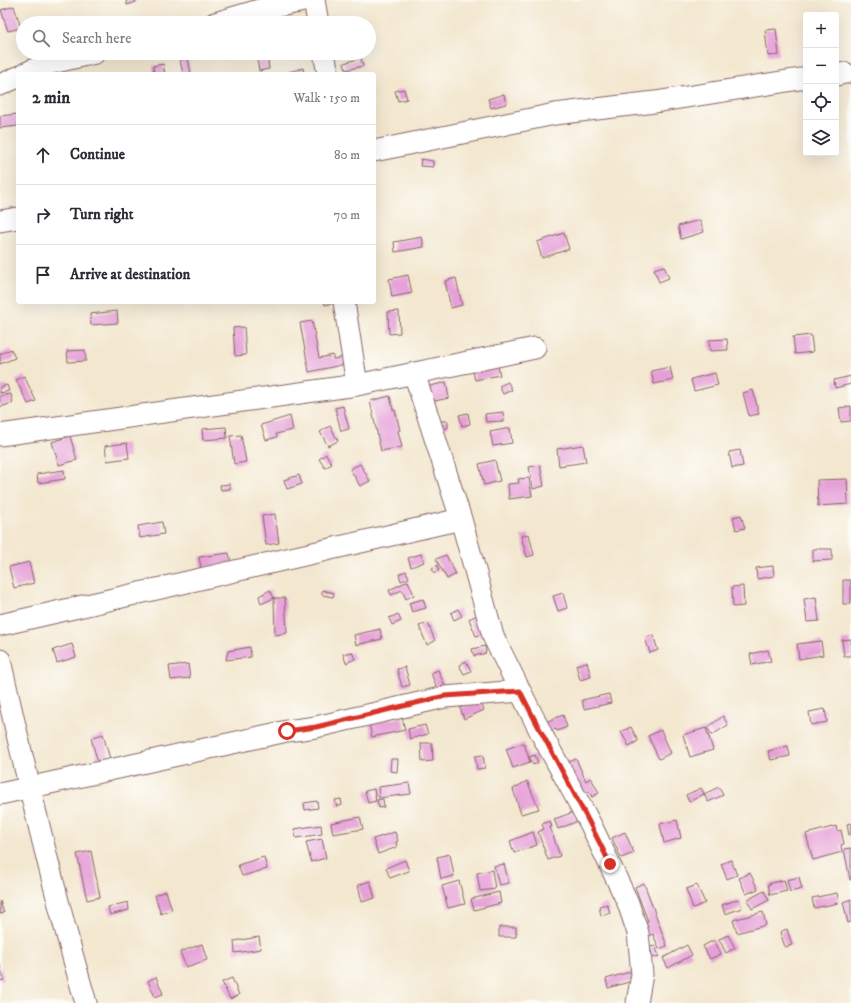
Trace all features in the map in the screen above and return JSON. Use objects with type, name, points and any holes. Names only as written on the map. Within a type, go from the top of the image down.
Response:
[{"type":"street","points":[[239,16],[259,10],[309,0]]},
{"type":"street","points":[[314,0],[317,16]]},
{"type":"street","points":[[28,72],[43,65],[67,60]]},
{"type":"street","points":[[325,60],[328,72]]},
{"type":"street","points":[[0,85],[16,78]]},
{"type":"street","points":[[376,151],[555,114],[654,102],[803,78]]},
{"type":"street","points":[[0,221],[16,218]]},
{"type":"street","points":[[344,304],[357,385]]},
{"type":"street","points":[[0,435],[357,385],[535,348]]},
{"type":"street","points":[[414,373],[461,519],[493,636],[542,735],[592,825],[628,903],[638,933],[642,974],[637,1003]]},
{"type":"street","points":[[0,625],[461,519]]},
{"type":"street","points":[[0,660],[29,787],[86,1003]]},
{"type":"street","points":[[0,794],[287,731],[316,727],[445,696],[520,691]]},
{"type":"building","points":[[126,0],[135,0],[136,2],[127,5]]},
{"type":"building","points":[[14,6],[17,16],[16,29],[8,31],[1,10]]},
{"type":"building","points":[[776,29],[779,55],[768,56],[765,30]]},
{"type":"building","points":[[180,60],[188,60],[191,72],[183,72]]},
{"type":"building","points":[[257,60],[268,60],[269,69],[259,71]]},
{"type":"building","points":[[354,60],[362,60],[363,66],[346,70],[344,63]]},
{"type":"building","points":[[163,64],[165,72],[154,72],[153,66]]},
{"type":"building","points":[[303,68],[304,72],[289,72]]},
{"type":"building","points":[[404,89],[407,99],[398,101],[395,91]]},
{"type":"building","points":[[504,94],[506,104],[491,108],[488,99]]},
{"type":"building","points":[[16,114],[16,126],[0,128],[0,116]]},
{"type":"building","points":[[421,159],[433,161],[433,167],[420,166]]},
{"type":"building","points":[[700,220],[704,232],[681,239],[678,226]]},
{"type":"building","points":[[564,233],[569,249],[542,258],[537,242]]},
{"type":"building","points":[[422,237],[424,247],[395,252],[394,242]]},
{"type":"building","points":[[664,266],[669,278],[659,282],[654,269]]},
{"type":"building","points":[[408,275],[412,293],[392,297],[389,279]]},
{"type":"building","points":[[456,278],[462,305],[451,308],[445,281]]},
{"type":"building","points":[[117,311],[118,323],[91,325],[90,314]]},
{"type":"building","points":[[399,311],[400,333],[389,334],[388,312]]},
{"type":"building","points":[[312,321],[319,358],[333,355],[333,359],[345,357],[346,364],[309,372],[300,323]]},
{"type":"building","points":[[244,327],[246,355],[235,356],[233,328]]},
{"type":"building","points":[[811,335],[813,352],[795,354],[793,337]]},
{"type":"building","points":[[727,339],[728,350],[710,351],[709,340]]},
{"type":"building","points":[[11,349],[15,358],[0,364],[0,354]]},
{"type":"building","points":[[85,350],[86,361],[68,362],[67,351]]},
{"type":"building","points":[[497,362],[500,375],[475,380],[472,368]]},
{"type":"building","points":[[670,367],[673,380],[654,384],[651,371]]},
{"type":"building","points":[[715,373],[718,385],[694,391],[691,379]]},
{"type":"building","points":[[24,376],[36,401],[28,404],[16,380]]},
{"type":"building","points":[[851,376],[851,384],[835,388],[834,380]]},
{"type":"building","points":[[446,382],[449,398],[430,402],[427,387]]},
{"type":"building","points":[[508,382],[512,390],[503,394],[499,386]]},
{"type":"building","points":[[7,385],[9,391],[0,393],[0,387]]},
{"type":"building","points":[[753,390],[759,414],[749,416],[743,393]]},
{"type":"building","points":[[11,394],[13,403],[0,407],[0,396]]},
{"type":"building","points":[[390,396],[400,430],[398,431],[402,447],[381,451],[370,401]]},
{"type":"building","points":[[343,406],[349,429],[341,431],[335,408]]},
{"type":"building","points":[[851,406],[851,421],[841,422],[839,408]]},
{"type":"building","points":[[503,412],[504,421],[486,422],[485,414]]},
{"type":"building","points":[[468,413],[470,424],[462,426],[459,415]]},
{"type":"building","points":[[290,416],[293,430],[276,434],[277,437],[266,440],[261,425]]},
{"type":"building","points":[[436,421],[448,421],[448,428],[436,429]]},
{"type":"building","points":[[330,426],[338,441],[328,446],[320,432]]},
{"type":"building","points":[[226,427],[227,438],[203,440],[202,429]]},
{"type":"building","points":[[510,428],[512,443],[493,446],[490,432]]},
{"type":"building","points":[[241,435],[246,462],[234,464],[230,436]]},
{"type":"building","points":[[70,436],[77,460],[59,465],[52,442]]},
{"type":"building","points":[[127,443],[129,458],[107,461],[105,446]]},
{"type":"building","points":[[583,445],[586,462],[559,466],[557,449]]},
{"type":"building","points":[[740,450],[743,466],[732,468],[729,452]]},
{"type":"building","points":[[326,454],[332,464],[325,468],[319,459]]},
{"type":"building","points":[[495,460],[500,481],[484,485],[479,464]]},
{"type":"building","points":[[360,464],[370,481],[360,486],[350,469]]},
{"type":"building","points":[[540,465],[544,486],[533,489],[529,467]]},
{"type":"building","points":[[64,470],[65,479],[38,483],[37,474]]},
{"type":"building","points":[[299,475],[302,484],[287,489],[284,480]]},
{"type":"building","points":[[529,478],[532,496],[509,499],[508,484],[519,483],[518,479]]},
{"type":"building","points":[[847,479],[848,504],[818,506],[817,480]]},
{"type":"building","points":[[230,484],[230,489],[221,490],[220,485]]},
{"type":"building","points":[[275,514],[279,543],[266,545],[262,516]]},
{"type":"building","points":[[741,515],[745,528],[736,530],[733,517]]},
{"type":"building","points":[[162,522],[164,534],[140,538],[138,526]]},
{"type":"building","points":[[529,534],[534,555],[527,557],[521,536]]},
{"type":"building","points":[[813,549],[832,549],[832,560],[813,561]]},
{"type":"building","points":[[229,553],[231,563],[201,568],[199,557]]},
{"type":"building","points":[[421,554],[424,562],[411,567],[408,558]]},
{"type":"building","points":[[446,555],[456,574],[447,579],[436,559]]},
{"type":"building","points":[[29,562],[34,583],[14,588],[9,567]]},
{"type":"building","points":[[437,565],[439,570],[434,573],[432,568]]},
{"type":"building","points":[[773,566],[774,576],[757,579],[756,568]]},
{"type":"building","points":[[406,571],[409,578],[401,581],[399,574]]},
{"type":"building","points":[[843,580],[851,580],[851,604],[843,604]]},
{"type":"building","points":[[408,581],[414,595],[406,599],[402,590],[391,595],[389,590]]},
{"type":"building","points":[[743,586],[744,606],[733,607],[732,587]]},
{"type":"building","points":[[270,590],[274,598],[261,604],[259,596]]},
{"type":"building","points":[[322,590],[334,593],[333,597],[322,595]]},
{"type":"building","points":[[563,593],[567,608],[558,611],[553,596]]},
{"type":"building","points":[[816,597],[819,621],[807,622],[804,599]]},
{"type":"building","points":[[274,598],[285,598],[287,633],[275,635]]},
{"type":"building","points":[[423,599],[426,608],[412,612],[409,603]]},
{"type":"building","points":[[458,609],[462,616],[454,620],[451,613]]},
{"type":"building","points":[[398,614],[401,621],[392,625],[389,618]]},
{"type":"building","points":[[477,615],[485,632],[476,636],[469,619]]},
{"type":"building","points":[[428,623],[435,641],[427,645],[419,626]]},
{"type":"building","points":[[380,629],[382,639],[356,645],[354,635]]},
{"type":"building","points":[[653,635],[658,650],[650,653],[645,638]]},
{"type":"building","points":[[851,639],[851,656],[844,656],[842,640]]},
{"type":"building","points":[[821,641],[823,655],[799,659],[797,644]]},
{"type":"building","points":[[72,644],[76,657],[57,663],[53,650]]},
{"type":"building","points":[[485,646],[486,653],[474,656],[472,649]]},
{"type":"building","points":[[250,647],[251,657],[226,660],[228,651]]},
{"type":"building","points":[[768,650],[771,661],[752,665],[750,654]]},
{"type":"building","points":[[352,652],[355,659],[346,663],[343,654]]},
{"type":"building","points":[[466,661],[471,671],[464,674],[459,665]]},
{"type":"building","points":[[587,662],[591,677],[580,680],[576,665]]},
{"type":"building","points":[[188,664],[190,678],[171,680],[169,666]]},
{"type":"building","points":[[405,667],[410,685],[402,687],[397,669]]},
{"type":"building","points":[[438,670],[445,686],[437,689],[431,673]]},
{"type":"building","points":[[609,694],[611,703],[584,709],[582,700]]},
{"type":"building","points":[[479,699],[484,710],[464,719],[460,708]]},
{"type":"building","points":[[825,709],[827,722],[811,725],[809,712]]},
{"type":"building","points":[[563,715],[567,727],[557,731],[556,729],[546,732],[543,723]]},
{"type":"building","points":[[723,716],[728,725],[712,735],[707,728]]},
{"type":"building","points":[[402,717],[405,730],[372,737],[369,724]]},
{"type":"building","points":[[425,725],[428,734],[410,739],[408,729]]},
{"type":"building","points":[[631,727],[638,741],[629,746],[621,732]]},
{"type":"building","points":[[706,728],[713,750],[690,757],[683,735]]},
{"type":"building","points":[[661,730],[671,753],[659,759],[648,736]]},
{"type":"building","points":[[103,734],[110,759],[98,763],[91,738]]},
{"type":"building","points":[[421,743],[432,743],[433,761],[422,762]]},
{"type":"building","points":[[524,743],[530,762],[513,768],[506,749]]},
{"type":"building","points":[[788,746],[790,756],[771,760],[768,751]]},
{"type":"building","points":[[483,755],[485,768],[477,769],[475,756]]},
{"type":"building","points":[[535,755],[538,763],[533,765],[529,757]]},
{"type":"building","points":[[391,759],[398,759],[397,772],[390,771]]},
{"type":"building","points":[[576,759],[586,781],[591,778],[599,793],[592,797],[589,791],[581,795],[566,763]]},
{"type":"building","points":[[527,781],[539,809],[521,814],[513,789]]},
{"type":"building","points":[[409,783],[411,794],[379,798],[378,787]]},
{"type":"building","points":[[719,787],[723,795],[708,802],[704,794]]},
{"type":"building","points":[[701,788],[704,794],[689,802],[686,795]]},
{"type":"building","points":[[374,789],[376,801],[368,803],[365,791]]},
{"type":"building","points":[[341,799],[342,805],[337,807],[335,800]]},
{"type":"building","points":[[383,799],[384,807],[379,808],[377,800]]},
{"type":"building","points":[[317,801],[318,808],[305,810],[304,803]]},
{"type":"building","points":[[574,812],[578,821],[558,829],[554,819]]},
{"type":"building","points":[[360,817],[363,829],[333,834],[331,823]]},
{"type":"building","points":[[677,820],[681,838],[664,843],[660,824]]},
{"type":"building","points":[[550,821],[552,827],[550,827],[560,856],[548,860],[538,832],[544,829],[542,824]]},
{"type":"building","points":[[851,823],[851,834],[849,835],[847,824]]},
{"type":"building","points":[[321,825],[322,834],[296,838],[294,829]]},
{"type":"building","points":[[836,826],[837,831],[841,830],[844,844],[841,845],[842,852],[813,860],[806,834]]},
{"type":"building","points":[[395,832],[398,841],[396,842],[397,847],[378,854],[373,839]]},
{"type":"building","points":[[533,832],[537,845],[514,853],[510,841]]},
{"type":"building","points":[[625,832],[634,853],[621,858],[612,838]]},
{"type":"building","points":[[322,839],[326,858],[311,862],[306,842]]},
{"type":"building","points":[[851,848],[851,880],[850,880],[844,849]]},
{"type":"building","points":[[91,851],[100,897],[87,900],[77,854]]},
{"type":"building","points":[[450,854],[454,876],[441,879],[437,857]]},
{"type":"building","points":[[264,857],[267,869],[242,876],[238,865]]},
{"type":"building","points":[[405,860],[409,871],[390,878],[386,868]]},
{"type":"building","points":[[731,860],[737,875],[727,879],[721,864]]},
{"type":"building","points":[[504,864],[509,883],[499,885],[494,866]]},
{"type":"building","points":[[492,870],[495,889],[480,891],[477,873]]},
{"type":"building","points":[[750,873],[758,889],[746,894],[739,878]]},
{"type":"building","points":[[799,877],[802,889],[790,892],[787,880]]},
{"type":"building","points":[[784,880],[787,891],[770,895],[768,884]]},
{"type":"building","points":[[370,881],[375,898],[362,902],[358,885]]},
{"type":"building","points":[[459,881],[465,904],[448,908],[442,886]]},
{"type":"building","points":[[644,883],[667,946],[659,949],[653,934],[646,937],[641,923],[648,921],[635,887]]},
{"type":"building","points":[[697,885],[705,903],[693,908],[686,889]]},
{"type":"building","points":[[166,891],[172,910],[161,914],[155,895]]},
{"type":"building","points":[[764,891],[769,900],[752,909],[747,900]]},
{"type":"building","points":[[499,892],[501,903],[474,910],[471,899]]},
{"type":"building","points":[[837,893],[839,903],[814,908],[812,898]]},
{"type":"building","points":[[739,899],[742,908],[725,914],[722,905]]},
{"type":"building","points":[[851,899],[851,922],[848,923],[843,902]]},
{"type":"building","points":[[0,901],[4,913],[0,914]]},
{"type":"building","points":[[128,902],[129,910],[110,915],[108,907]]},
{"type":"building","points":[[607,904],[610,913],[601,916],[599,906]]},
{"type":"building","points":[[763,912],[766,925],[737,933],[733,920]]},
{"type":"building","points":[[499,927],[516,927],[516,937],[499,937]]},
{"type":"building","points":[[787,929],[792,945],[785,947],[780,932]]},
{"type":"building","points":[[728,935],[735,948],[726,953],[719,939]]},
{"type":"building","points":[[259,937],[261,949],[235,953],[234,941]]},
{"type":"building","points":[[714,940],[721,954],[710,959],[703,946]]},
{"type":"building","points":[[202,944],[207,960],[186,967],[180,952]]},
{"type":"building","points":[[687,945],[692,955],[668,968],[663,958]]},
{"type":"building","points":[[655,946],[659,956],[653,958],[650,947]]},
{"type":"building","points":[[0,965],[4,980],[0,981]]},
{"type":"building","points":[[633,971],[636,980],[608,988],[606,979]]},
{"type":"building","points":[[156,977],[163,994],[155,997],[148,981]]},
{"type":"building","points":[[232,978],[239,995],[230,999],[222,982]]},
{"type":"route","points":[[287,731],[316,727],[445,696],[520,691],[542,735],[592,825],[610,864]]}]
